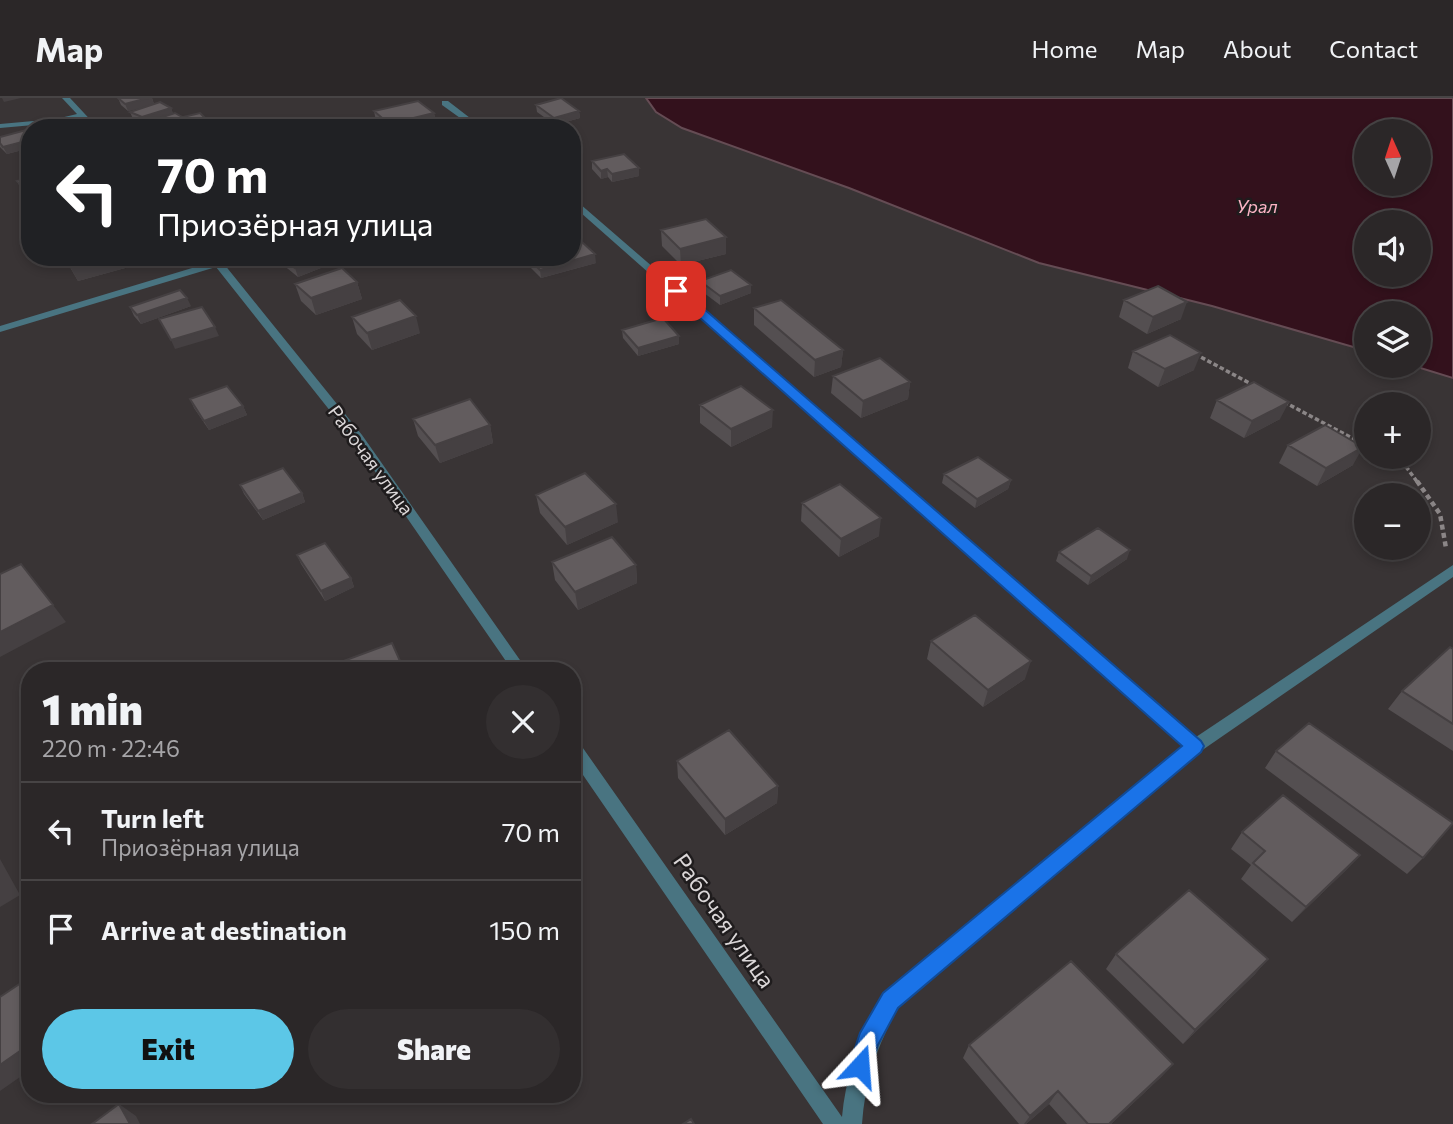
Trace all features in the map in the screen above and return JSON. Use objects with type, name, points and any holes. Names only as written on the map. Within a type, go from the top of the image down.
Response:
[{"type":"street","points":[[66,98],[85,119]]},
{"type":"street","points":[[445,103],[467,119]]},
{"type":"street","points":[[66,119],[82,116]]},
{"type":"street","points":[[0,126],[21,124]]},
{"type":"street","points":[[581,208],[1195,746]]},
{"type":"street","points":[[0,330],[197,266]]},
{"type":"street","name":"Рабочая улица","points":[[221,266],[358,438],[514,662]]},
{"type":"street","points":[[852,1124],[853,1092],[868,1041],[891,1001],[1195,746],[1452,569]]},
{"type":"street","name":"Рабочая улица","points":[[581,759],[835,1124]]},
{"type":"path","points":[[1189,351],[1260,389]]},
{"type":"path","points":[[1284,402],[1354,439]]},
{"type":"path","points":[[1408,469],[1440,514],[1452,569]]},
{"type":"water","name":"Урал","points":[[646,98],[1453,98],[1453,378],[1431,371],[1431,301],[1354,301],[1354,347],[1212,306],[1039,263],[849,188],[682,128],[656,112]]},
{"type":"building","points":[[118,98],[148,98],[125,104]]},
{"type":"building","points":[[561,98],[579,111],[554,118],[536,105]]},
{"type":"building","points":[[418,101],[434,113],[409,119],[383,119],[374,111]]},
{"type":"building","points":[[160,102],[171,108],[142,117],[130,112]]},
{"type":"building","points":[[175,113],[182,117],[174,119],[156,119]]},
{"type":"building","points":[[200,113],[206,119],[175,119]]},
{"type":"building","points":[[21,131],[21,142],[3,147],[0,137]]},
{"type":"building","points":[[624,154],[639,168],[612,174],[607,169],[601,171],[592,161]]},
{"type":"building","points":[[706,219],[726,237],[680,249],[661,230]]},
{"type":"building","points":[[582,242],[595,254],[581,258]]},
{"type":"building","points":[[536,266],[554,266],[540,270]]},
{"type":"building","points":[[342,268],[357,282],[311,298],[295,284]]},
{"type":"building","points":[[731,270],[751,285],[720,296],[700,281]]},
{"type":"building","points":[[1158,286],[1187,302],[1153,317],[1124,300]]},
{"type":"building","points":[[180,290],[187,298],[137,315],[130,307]]},
{"type":"building","points":[[400,300],[416,316],[367,333],[352,317]]},
{"type":"building","points":[[781,300],[843,350],[815,360],[754,308]]},
{"type":"building","points":[[202,307],[215,327],[171,340],[159,319]]},
{"type":"building","points":[[663,318],[679,336],[638,348],[622,330]]},
{"type":"building","points":[[1170,335],[1201,353],[1165,369],[1133,351]]},
{"type":"building","points":[[880,358],[910,382],[863,401],[833,376]]},
{"type":"building","points":[[1254,382],[1289,402],[1252,421],[1217,400]]},
{"type":"building","points":[[227,386],[243,406],[204,421],[190,399]]},
{"type":"building","points":[[741,386],[773,410],[731,429],[700,405]]},
{"type":"building","points":[[470,399],[490,425],[435,445],[413,419]]},
{"type":"building","points":[[1325,425],[1354,442],[1354,452],[1326,468],[1288,445]]},
{"type":"building","points":[[978,457],[1011,480],[977,499],[944,474]]},
{"type":"building","points":[[283,468],[302,493],[258,511],[240,485]]},
{"type":"building","points":[[585,473],[616,504],[565,527],[536,495]]},
{"type":"building","points":[[840,484],[881,518],[841,539],[802,503]]},
{"type":"building","points":[[1098,528],[1130,550],[1091,576],[1059,552]]},
{"type":"building","points":[[612,537],[636,565],[575,592],[552,562]]},
{"type":"building","points":[[325,543],[351,578],[321,591],[297,555]]},
{"type":"building","points":[[21,564],[53,605],[0,632],[0,574]]},
{"type":"building","points":[[975,615],[1031,661],[988,690],[931,641]]},
{"type":"building","points":[[392,643],[400,662],[341,662]]},
{"type":"building","points":[[1450,647],[1453,649],[1453,724],[1402,691]]},
{"type":"building","points":[[1309,723],[1453,823],[1423,858],[1276,751]]},
{"type":"building","points":[[729,730],[778,786],[725,819],[677,761]]},
{"type":"building","points":[[1283,795],[1360,855],[1306,907],[1253,863],[1265,851],[1242,832]]},
{"type":"building","points":[[1189,890],[1268,959],[1195,1030],[1116,954]]},
{"type":"building","points":[[1071,961],[1173,1064],[1109,1124],[1088,1124],[1058,1091],[1030,1116],[969,1045]]},
{"type":"building","points":[[21,983],[21,1050],[0,1065],[0,997]]},
{"type":"building","points":[[119,1104],[130,1124],[92,1124]]},
{"type":"route","points":[[676,291],[1195,746],[891,1001],[868,1041],[860,1066]]}]
